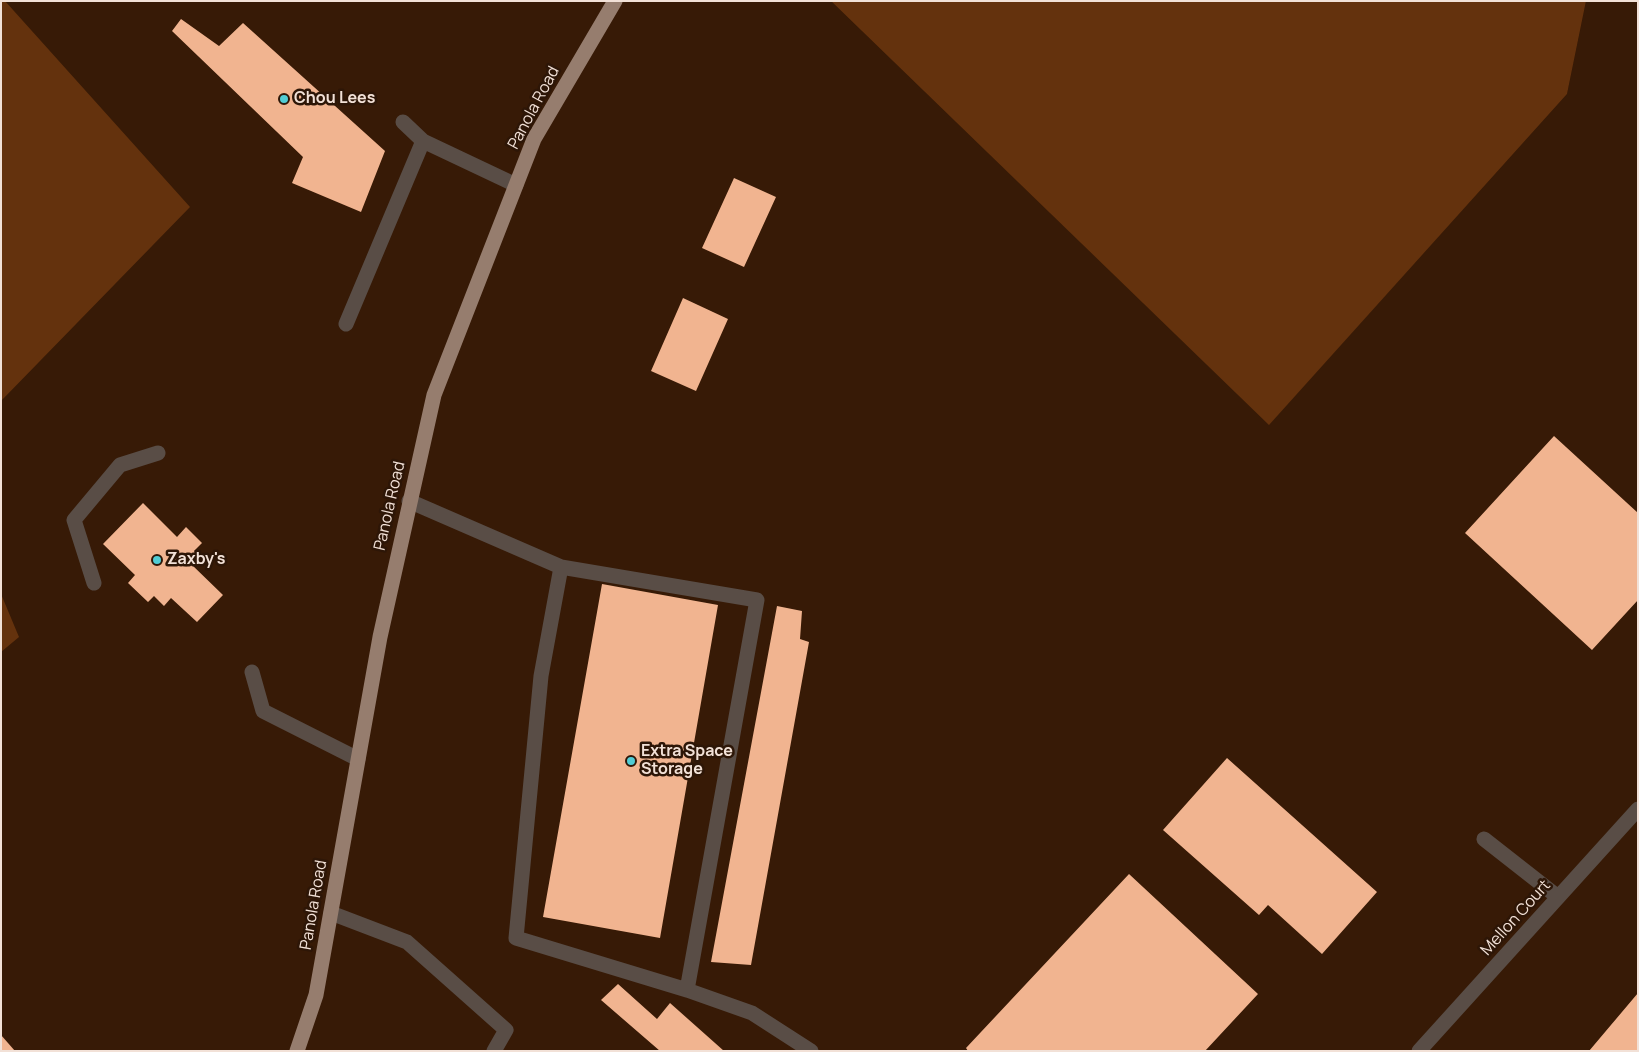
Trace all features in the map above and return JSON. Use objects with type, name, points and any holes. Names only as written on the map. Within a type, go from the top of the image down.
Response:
[{"type":"main road","name":"Panola Road","points":[[297,1051],[316,995],[380,637],[434,395],[534,139],[615,1]]},
{"type":"street","points":[[403,122],[423,141],[516,185]]},
{"type":"street","points":[[346,324],[423,141]]},
{"type":"street","points":[[94,583],[74,520],[120,464],[158,453]]},
{"type":"street","points":[[409,501],[561,567],[757,600],[687,990]]},
{"type":"street","points":[[561,567],[541,676],[516,938],[687,990],[752,1013],[811,1051]]},
{"type":"street","points":[[252,672],[263,711],[358,759]]},
{"type":"street","name":"Mellon Court","points":[[1419,1051],[1638,809]]},
{"type":"street","points":[[1484,839],[1558,897]]},
{"type":"street","points":[[331,913],[407,942],[506,1030],[494,1051]]},
{"type":"shaded area","points":[[1,1],[831,1],[1269,424],[1567,94],[1586,1],[1638,1],[1638,1051],[1,1051]]},
{"type":"shaded area","points":[[1,1],[5,1],[190,207],[1,401]]},
{"type":"shaded area","points":[[831,1],[1586,1],[1567,94],[1269,425]]},
{"type":"shaded area","points":[[1,594],[19,637],[1,652]]},
{"type":"building","name":"Chou Lees","points":[[181,19],[219,46],[243,23],[385,151],[361,212],[292,183],[303,157],[172,31]]},
{"type":"building","points":[[734,178],[776,197],[744,267],[702,248]]},
{"type":"building","points":[[683,298],[728,319],[696,391],[651,371]]},
{"type":"building","points":[[1554,436],[1638,513],[1638,600],[1592,650],[1465,533]]},
{"type":"building","name":"Zaxby's","points":[[143,503],[177,537],[186,527],[202,543],[194,551],[199,556],[191,564],[223,595],[197,622],[171,598],[164,606],[154,596],[148,602],[128,583],[135,575],[103,544]]},
{"type":"building","name":"Extra Space Storage","points":[[602,584],[718,605],[660,938],[543,917]]},
{"type":"building","points":[[777,606],[802,611],[800,639],[809,642],[751,965],[711,962]]},
{"type":"building","points":[[1227,758],[1377,892],[1322,954],[1268,905],[1259,915],[1163,830]]},
{"type":"building","points":[[1129,874],[1258,994],[1205,1051],[968,1051],[966,1048]]},
{"type":"building","points":[[618,984],[657,1019],[670,1003],[724,1051],[660,1051],[601,1000]]},
{"type":"building","points":[[1638,993],[1638,1051],[1589,1051]]},
{"type":"building","points":[[1,1035],[15,1051],[1,1051]]},
{"type":"place","name":"Chou Lees","points":[[284,99]]},
{"type":"place","name":"Zaxby's","points":[[157,560]]},
{"type":"place","name":"Extra Space Storage","points":[[631,761]]}]
